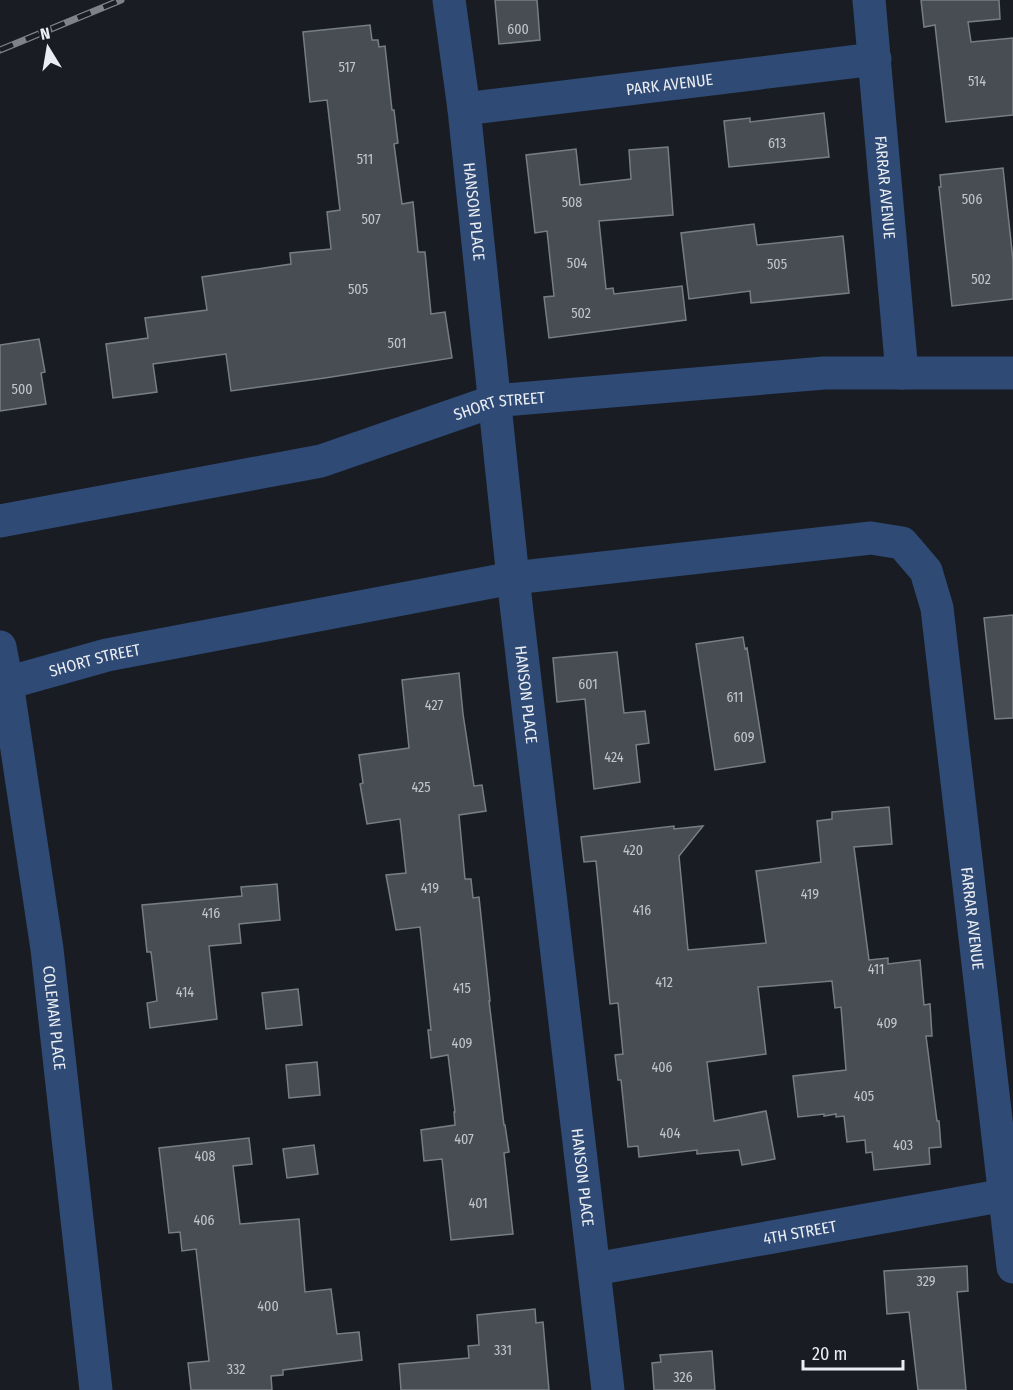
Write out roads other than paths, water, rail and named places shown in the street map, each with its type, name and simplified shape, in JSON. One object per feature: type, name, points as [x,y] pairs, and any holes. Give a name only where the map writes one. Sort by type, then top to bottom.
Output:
[{"type":"street","name":"HANSON PLACE","points":[[449,0],[464,109],[513,578],[608,1390]]},
{"type":"street","name":"FARRAR AVENUE","points":[[869,0],[902,373]]},
{"type":"street","name":"PARK AVENUE","points":[[464,109],[875,59]]},
{"type":"street","name":"SHORT STREET","points":[[0,521],[321,461],[494,401],[824,373],[1013,373]]},
{"type":"street","name":"SHORT STREET","points":[[4,684],[107,655],[513,578],[870,538],[902,543],[926,571]]},
{"type":"street","name":"FARRAR AVENUE","points":[[926,571],[937,608],[1013,1267]]},
{"type":"street","name":"COLEMAN PLACE","points":[[0,647],[47,949],[96,1390]]},
{"type":"street","name":"4TH STREET","points":[[595,1269],[1005,1195]]},
{"type":"railway","points":[[0,50],[121,0]]}]
